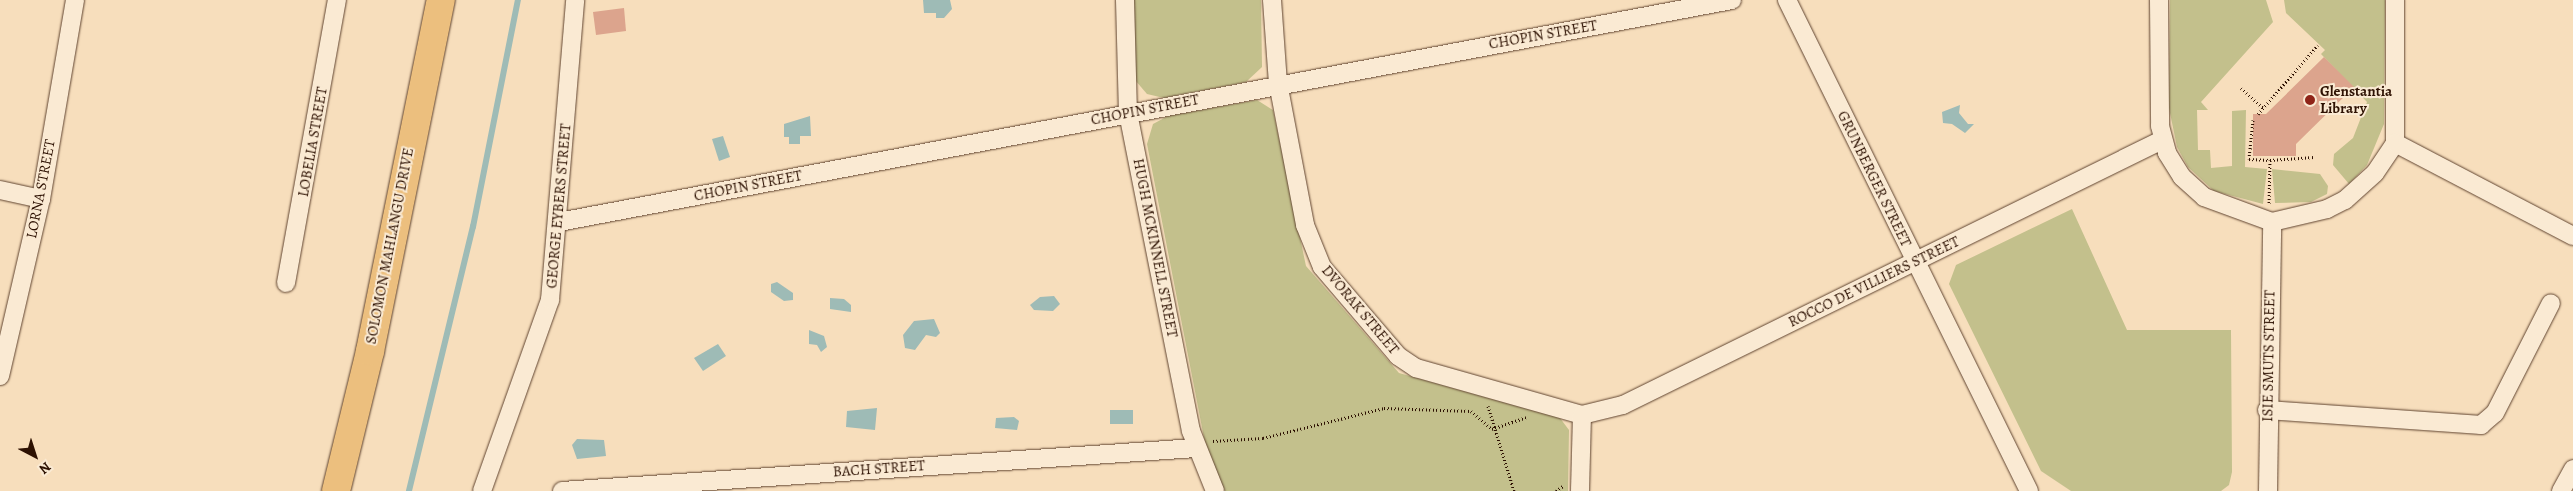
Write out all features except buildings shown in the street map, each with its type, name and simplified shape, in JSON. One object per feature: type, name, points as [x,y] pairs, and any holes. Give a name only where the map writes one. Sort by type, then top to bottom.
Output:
[{"type":"main road","name":"SOLOMON MAHLANGU DRIVE","points":[[336,491],[370,351],[441,0]]},
{"type":"street","name":"LORNA STREET","points":[[0,376],[40,199],[75,0]]},
{"type":"street","name":"LOBELIA STREET","points":[[286,283],[337,0]]},
{"type":"street","name":"GEORGE EYBERS STREET","points":[[482,491],[546,316],[559,222],[575,0]]},
{"type":"street","name":"HUGH MCKINNELL STREET","points":[[1125,0],[1128,114],[1196,448],[1215,491]]},
{"type":"street","name":"DVORAK STREET","points":[[1272,0],[1278,84],[1306,225],[1322,267],[1407,363],[1582,414]]},
{"type":"street","name":"CHOPIN STREET","points":[[559,222],[1278,84],[1732,0]]},
{"type":"street","name":"GRUNBERGER STREET","points":[[1788,0],[1915,263],[2029,491]]},
{"type":"street","points":[[2159,0],[2162,140],[2174,165],[2197,192],[2217,204],[2272,222],[2327,209],[2345,200],[2375,173],[2395,143],[2395,0]]},
{"type":"street","name":"ROCCO DE VILLIERS STREET","points":[[1582,414],[1623,405],[2162,140]]},
{"type":"street","points":[[2395,143],[2573,236]]},
{"type":"street","points":[[0,190],[40,199]]},
{"type":"street","name":"ISIE SMUTS STREET","points":[[2268,491],[2266,410],[2272,222]]},
{"type":"street","points":[[2266,410],[2481,425],[2495,413],[2551,303]]},
{"type":"street","points":[[1580,491],[1582,414]]},
{"type":"street","name":"BACH STREET","points":[[562,491],[1196,448]]},
{"type":"street","points":[[2563,490],[2573,469]]},
{"type":"path","points":[[2258,114],[2318,45]]},
{"type":"path","points":[[2241,88],[2263,108]]},
{"type":"path","points":[[2253,120],[2249,160],[2314,157]]},
{"type":"path","points":[[2269,204],[2270,160]]},
{"type":"path","points":[[1482,386],[1514,491]]},
{"type":"path","points":[[1196,448],[1220,438],[1263,438],[1384,408],[1471,411],[1496,428],[1520,422],[1545,403]]},
{"type":"shaded area","points":[[1132,0],[1261,0],[1262,67],[1246,82],[1164,98],[1147,94],[1135,80]]},
{"type":"shaded area","points":[[2170,0],[2266,0],[2273,22],[2201,102],[2208,110],[2197,110],[2198,150],[2210,150],[2211,168],[2232,166],[2232,111],[2246,110],[2245,167],[2267,169],[2263,204],[2214,191],[2188,167],[2177,147],[2169,108]]},
{"type":"shaded area","points":[[2284,0],[2385,0],[2384,124],[2367,165],[2349,184],[2333,165],[2334,154],[2353,138],[2367,102],[2321,54],[2325,50],[2286,13]]},
{"type":"shaded area","points":[[1257,100],[1273,110],[1306,266],[1399,373],[1560,418],[1569,430],[1568,491],[1224,491],[1211,467],[1205,443],[1147,144],[1153,124],[1168,116]]},
{"type":"shaded area","points":[[2272,169],[2320,174],[2328,186],[2327,194],[2311,202],[2275,203]]},
{"type":"shaded area","points":[[2072,209],[2127,330],[2231,330],[2232,472],[2229,485],[2221,491],[2071,491],[2041,471],[1949,284],[1956,265]]},
{"type":"water","points":[[923,0],[950,0],[952,9],[944,18],[936,18],[936,13],[924,13]]},
{"type":"water","points":[[1960,105],[1959,113],[1968,124],[1974,124],[1965,133],[1952,124],[1943,123],[1942,112]]},
{"type":"water","points":[[810,116],[811,136],[800,136],[800,144],[789,144],[789,137],[784,137],[784,124]]},
{"type":"water","points":[[723,136],[730,157],[719,161],[712,139]]},
{"type":"water","points":[[777,282],[793,293],[793,300],[784,301],[771,292],[771,284]]},
{"type":"water","points":[[1054,296],[1060,304],[1053,311],[1034,310],[1030,305],[1040,297]]},
{"type":"water","points":[[830,298],[844,299],[851,305],[851,312],[830,309]]},
{"type":"water","points":[[934,319],[940,333],[936,337],[926,335],[915,350],[905,348],[903,335],[914,321]]},
{"type":"water","points":[[809,330],[824,336],[827,347],[821,352],[817,345],[809,344]]},
{"type":"water","points":[[718,344],[726,356],[703,371],[694,358]]},
{"type":"water","points":[[877,408],[875,430],[846,427],[847,411]]},
{"type":"water","points":[[1110,410],[1133,410],[1133,424],[1110,424]]},
{"type":"water","points":[[1014,417],[1019,421],[1017,430],[995,428],[996,418]]},
{"type":"water","points":[[577,439],[604,440],[606,456],[577,459],[572,445]]},
{"type":"waterway","points":[[409,491],[473,227],[518,0]]},
{"type":"place","name":"Glenstantia Library","points":[[2310,100]]}]
